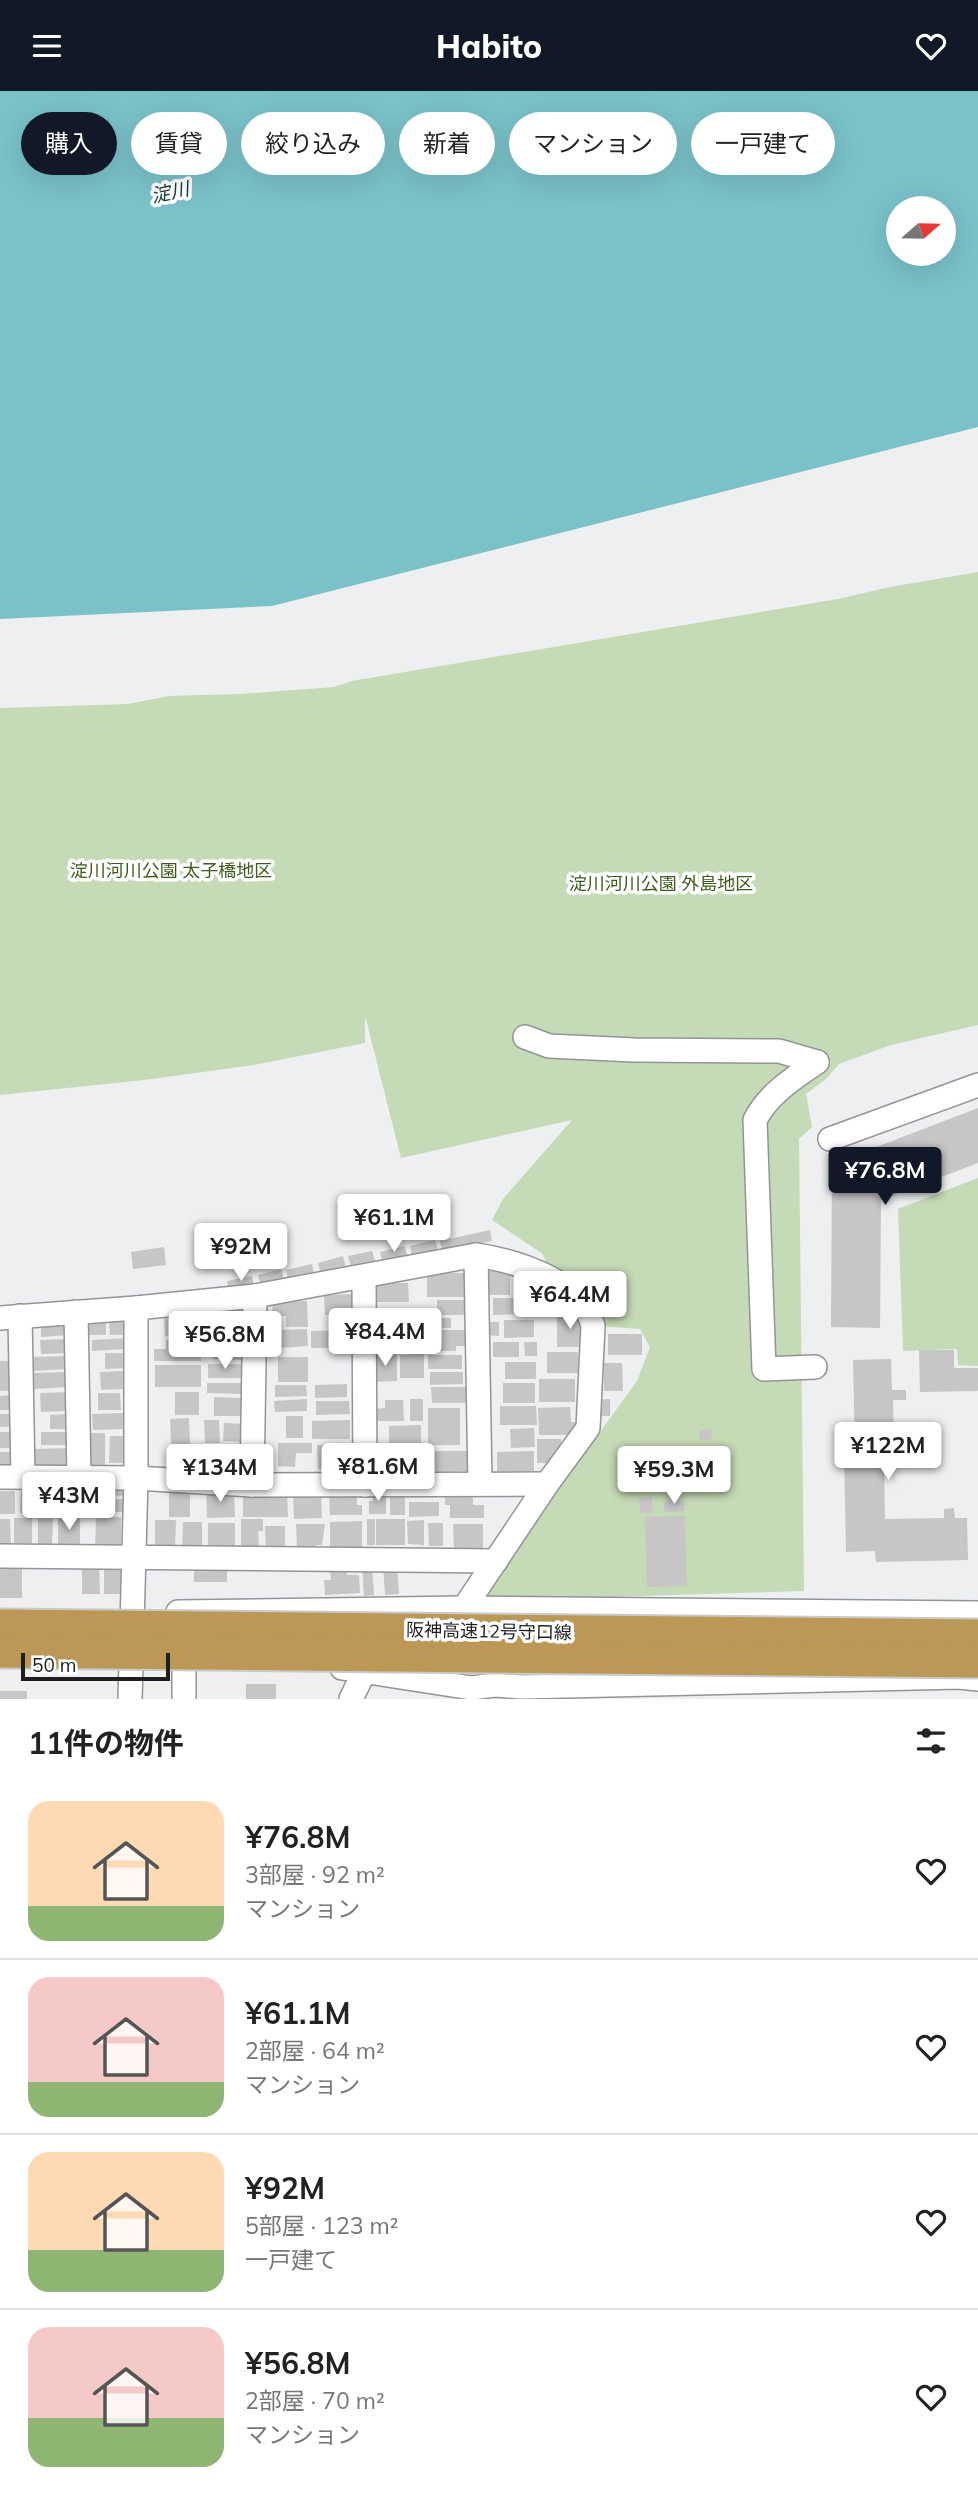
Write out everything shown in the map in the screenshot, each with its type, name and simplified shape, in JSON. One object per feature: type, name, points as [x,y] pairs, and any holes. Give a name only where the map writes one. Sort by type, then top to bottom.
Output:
[{"type":"highway","name":"阪神高速12号守口線","points":[[0,1626],[978,1636]]},
{"type":"highway","name":"阪神高速12号守口線","points":[[0,1651],[978,1661]]},
{"type":"street","points":[[525,1037],[549,1046],[779,1051],[817,1062],[779,1089],[764,1104],[755,1120],[764,1369],[815,1367]]},
{"type":"street","points":[[830,1139],[978,1085]]},
{"type":"street","points":[[476,1255],[480,1484]]},
{"type":"street","points":[[23,1477],[10,1317],[254,1296],[476,1255],[505,1259],[540,1272],[582,1301],[590,1312],[593,1326],[588,1428],[464,1608]]},
{"type":"street","points":[[364,1277],[365,1485]]},
{"type":"street","points":[[252,1485],[254,1296]]},
{"type":"street","points":[[130,1699],[136,1478],[136,1308]]},
{"type":"street","points":[[76,1312],[79,1478]]},
{"type":"street","points":[[0,1477],[136,1478],[252,1485],[547,1484]]},
{"type":"street","points":[[0,1556],[496,1561]]},
{"type":"street","points":[[0,1613],[464,1608],[978,1613]]},
{"type":"street","points":[[491,1692],[539,1610]]},
{"type":"street","points":[[0,1663],[277,1662],[365,1670],[491,1692],[522,1687],[960,1677],[978,1679]]},
{"type":"street","points":[[184,1663],[184,1699]]},
{"type":"street","points":[[351,1699],[365,1670]]},
{"type":"green space","name":"淀川河川公園 外島地区","points":[[978,572],[978,1025],[891,1045],[839,1064],[826,1079],[806,1094],[812,1127],[799,1139],[804,1591],[478,1601],[637,1381],[650,1347],[640,1329],[598,1326],[550,1273],[543,1254],[492,1220],[503,1199],[572,1120],[401,1158],[365,1015],[365,1043],[254,1065],[0,1095],[0,708],[128,704],[169,696],[334,687],[352,681],[838,599]]},
{"type":"green space","points":[[978,1178],[978,1366],[958,1365],[957,1349],[903,1351],[898,1209]]},
{"type":"water","name":"淀川","points":[[0,91],[978,91],[978,427],[272,606],[0,619]]},
{"type":"building","points":[[978,1108],[978,1163],[881,1200],[880,1328],[831,1327],[832,1164]]},
{"type":"building","points":[[490,1230],[492,1241],[442,1251],[440,1241]]},
{"type":"building","points":[[435,1240],[438,1250],[412,1256],[410,1246]]},
{"type":"building","points":[[405,1246],[407,1256],[382,1261],[380,1252]]},
{"type":"building","points":[[164,1247],[166,1265],[133,1269],[131,1252]]},
{"type":"building","points":[[372,1251],[375,1261],[351,1267],[348,1256]]},
{"type":"building","points":[[343,1256],[346,1268],[321,1275],[318,1263]]},
{"type":"building","points":[[487,1263],[510,1263],[510,1295],[487,1295]]},
{"type":"building","points":[[312,1264],[314,1274],[288,1280],[286,1270]]},
{"type":"building","points":[[281,1269],[284,1280],[261,1286],[258,1275]]},
{"type":"building","points":[[427,1273],[473,1273],[473,1297],[427,1297]]},
{"type":"building","points":[[252,1276],[254,1286],[229,1290],[227,1281]]},
{"type":"building","points":[[374,1283],[408,1283],[409,1302],[374,1302]]},
{"type":"building","points":[[354,1294],[355,1313],[325,1315],[324,1295]]},
{"type":"building","points":[[538,1297],[555,1297],[555,1316],[538,1316]]},
{"type":"building","points":[[493,1298],[521,1298],[521,1314],[493,1315]]},
{"type":"building","points":[[437,1300],[471,1300],[471,1315],[437,1315]]},
{"type":"building","points":[[307,1301],[308,1327],[286,1327],[286,1316],[273,1316],[272,1302]]},
{"type":"building","points":[[372,1310],[386,1310],[387,1322],[372,1323]]},
{"type":"building","points":[[392,1312],[410,1312],[410,1323],[392,1323]]},
{"type":"building","points":[[201,1313],[201,1335],[165,1336],[164,1315]]},
{"type":"building","points":[[242,1314],[243,1334],[224,1334],[224,1315]]},
{"type":"building","points":[[206,1315],[219,1315],[221,1335],[207,1336]]},
{"type":"building","points":[[557,1315],[583,1315],[584,1347],[557,1347]]},
{"type":"building","points":[[109,1317],[119,1317],[125,1321],[126,1335],[110,1335]]},
{"type":"building","points":[[428,1318],[451,1318],[451,1328],[428,1328]]},
{"type":"building","points":[[329,1319],[355,1319],[355,1328],[329,1328]]},
{"type":"building","points":[[504,1320],[534,1320],[534,1337],[504,1338]]},
{"type":"building","points":[[106,1322],[106,1335],[87,1335],[86,1323]]},
{"type":"building","points":[[485,1322],[499,1322],[499,1336],[485,1335]]},
{"type":"building","points":[[68,1324],[69,1335],[41,1337],[41,1326]]},
{"type":"building","points":[[307,1329],[308,1346],[278,1348],[278,1330]]},
{"type":"building","points":[[351,1330],[351,1348],[311,1348],[311,1331]]},
{"type":"building","points":[[427,1330],[470,1330],[470,1346],[456,1346],[456,1351],[427,1351]]},
{"type":"building","points":[[390,1333],[416,1333],[416,1349],[390,1349]]},
{"type":"building","points":[[608,1334],[642,1334],[642,1355],[608,1355]]},
{"type":"building","points":[[127,1338],[127,1349],[92,1351],[92,1340]]},
{"type":"building","points":[[69,1339],[70,1353],[41,1354],[40,1340]]},
{"type":"building","points":[[213,1339],[243,1339],[243,1360],[213,1359]]},
{"type":"building","points":[[166,1340],[201,1340],[201,1361],[154,1361],[154,1349],[166,1349]]},
{"type":"building","points":[[493,1342],[519,1342],[519,1357],[493,1357]]},
{"type":"building","points":[[524,1342],[537,1342],[537,1356],[525,1356]]},
{"type":"building","points":[[919,1350],[954,1350],[954,1368],[978,1368],[978,1391],[920,1392]]},
{"type":"building","points":[[547,1352],[578,1352],[578,1373],[547,1373]]},
{"type":"building","points":[[105,1353],[127,1353],[127,1368],[105,1369]]},
{"type":"building","points":[[397,1354],[397,1381],[373,1382],[372,1355]]},
{"type":"building","points":[[424,1354],[424,1378],[400,1378],[400,1355]]},
{"type":"building","points":[[428,1355],[462,1355],[462,1369],[428,1369]]},
{"type":"building","points":[[69,1356],[69,1369],[31,1371],[31,1357]]},
{"type":"building","points":[[278,1357],[308,1357],[308,1382],[278,1382]]},
{"type":"building","points":[[891,1359],[892,1390],[906,1390],[906,1400],[893,1400],[894,1454],[900,1454],[901,1468],[884,1468],[885,1519],[944,1518],[944,1509],[954,1508],[955,1518],[967,1518],[968,1560],[876,1562],[875,1551],[846,1552],[844,1450],[855,1450],[853,1360]]},
{"type":"building","points":[[0,1361],[9,1361],[9,1391],[0,1391]]},
{"type":"building","points":[[505,1362],[536,1362],[536,1379],[505,1379]]},
{"type":"building","points":[[604,1363],[622,1363],[623,1391],[604,1391]]},
{"type":"building","points":[[208,1364],[242,1364],[242,1378],[208,1378]]},
{"type":"building","points":[[155,1365],[201,1365],[201,1387],[155,1387]]},
{"type":"building","points":[[124,1371],[124,1389],[101,1390],[100,1372]]},
{"type":"building","points":[[67,1372],[68,1387],[34,1389],[33,1373]]},
{"type":"building","points":[[430,1372],[463,1372],[463,1384],[430,1385]]},
{"type":"building","points":[[539,1379],[575,1379],[575,1402],[539,1402]]},
{"type":"building","points":[[207,1383],[242,1383],[242,1394],[207,1393]]},
{"type":"building","points":[[503,1383],[535,1383],[535,1403],[503,1403]]},
{"type":"building","points":[[347,1384],[347,1397],[315,1398],[315,1385]]},
{"type":"building","points":[[275,1385],[306,1385],[307,1396],[275,1397]]},
{"type":"building","points":[[431,1387],[467,1387],[468,1403],[432,1403]]},
{"type":"building","points":[[66,1392],[67,1411],[41,1412],[40,1393]]},
{"type":"building","points":[[175,1392],[199,1392],[199,1415],[175,1415]]},
{"type":"building","points":[[98,1393],[120,1393],[121,1410],[98,1410]]},
{"type":"building","points":[[11,1395],[11,1410],[0,1410],[0,1396]]},
{"type":"building","points":[[214,1397],[243,1398],[243,1416],[214,1416]]},
{"type":"building","points":[[307,1399],[307,1411],[275,1412],[274,1401]]},
{"type":"building","points":[[410,1399],[423,1399],[423,1421],[410,1421]]},
{"type":"building","points":[[610,1399],[610,1416],[597,1416],[597,1400]]},
{"type":"building","points":[[385,1400],[403,1400],[404,1421],[374,1421],[374,1409],[385,1408]]},
{"type":"building","points":[[316,1401],[349,1401],[350,1414],[316,1415]]},
{"type":"building","points":[[500,1406],[536,1406],[537,1425],[500,1425]]},
{"type":"building","points":[[570,1407],[571,1422],[576,1422],[576,1435],[539,1435],[538,1408]]},
{"type":"building","points":[[428,1408],[460,1408],[460,1445],[428,1445]]},
{"type":"building","points":[[124,1413],[124,1429],[93,1430],[92,1414]]},
{"type":"building","points":[[0,1414],[14,1414],[15,1427],[0,1427]]},
{"type":"building","points":[[69,1414],[70,1429],[50,1429],[50,1415]]},
{"type":"building","points":[[286,1416],[303,1416],[303,1438],[286,1438]]},
{"type":"building","points":[[189,1418],[190,1444],[171,1444],[170,1419]]},
{"type":"building","points":[[204,1420],[219,1420],[220,1443],[205,1443]]},
{"type":"building","points":[[350,1420],[350,1439],[312,1439],[312,1421]]},
{"type":"building","points":[[224,1423],[244,1424],[243,1442],[223,1441]]},
{"type":"building","points":[[421,1425],[421,1446],[389,1447],[389,1426]]},
{"type":"building","points":[[534,1428],[535,1447],[511,1448],[510,1429]]},
{"type":"building","points":[[711,1429],[712,1439],[700,1440],[699,1430]]},
{"type":"building","points":[[0,1432],[11,1432],[11,1448],[0,1448]]},
{"type":"building","points":[[41,1432],[70,1432],[70,1445],[41,1445]]},
{"type":"building","points":[[90,1433],[105,1433],[105,1465],[90,1465]]},
{"type":"building","points":[[110,1436],[126,1436],[125,1463],[109,1463]]},
{"type":"building","points":[[537,1439],[561,1439],[562,1455],[551,1455],[552,1463],[537,1463]]},
{"type":"building","points":[[278,1443],[312,1443],[312,1453],[296,1453],[295,1467],[278,1466]]},
{"type":"building","points":[[317,1445],[351,1445],[352,1469],[318,1469]]},
{"type":"building","points":[[241,1446],[241,1466],[218,1467],[218,1447]]},
{"type":"building","points":[[70,1448],[70,1467],[35,1467],[35,1449]]},
{"type":"building","points":[[167,1448],[202,1449],[201,1469],[167,1468]]},
{"type":"building","points":[[423,1451],[467,1451],[467,1471],[423,1472]]},
{"type":"building","points":[[534,1451],[534,1471],[497,1471],[497,1452]]},
{"type":"building","points":[[0,1452],[10,1452],[11,1465],[0,1466]]},
{"type":"building","points":[[376,1453],[415,1453],[415,1463],[404,1463],[404,1471],[376,1472]]},
{"type":"building","points":[[104,1483],[125,1484],[124,1496],[104,1495]]},
{"type":"building","points":[[99,1485],[100,1513],[87,1513],[86,1486]]},
{"type":"building","points":[[42,1486],[57,1486],[57,1513],[42,1513]]},
{"type":"building","points":[[63,1486],[83,1486],[82,1514],[62,1513]]},
{"type":"building","points":[[234,1489],[235,1517],[207,1518],[206,1490]]},
{"type":"building","points":[[287,1489],[288,1517],[243,1517],[243,1490]]},
{"type":"building","points":[[373,1489],[386,1490],[386,1514],[369,1514]]},
{"type":"building","points":[[390,1490],[405,1490],[405,1515],[390,1515]]},
{"type":"building","points":[[0,1491],[15,1491],[15,1514],[0,1514]]},
{"type":"building","points":[[21,1492],[37,1493],[38,1513],[20,1513]]},
{"type":"building","points":[[293,1492],[321,1492],[322,1518],[294,1519]]},
{"type":"building","points":[[169,1493],[190,1493],[190,1517],[169,1517]]},
{"type":"building","points":[[329,1494],[357,1494],[357,1505],[362,1505],[362,1515],[330,1515]]},
{"type":"building","points":[[445,1496],[473,1496],[473,1505],[484,1505],[484,1518],[450,1518],[450,1505],[445,1505]]},
{"type":"building","points":[[652,1497],[653,1513],[640,1513],[639,1498]]},
{"type":"building","points":[[123,1499],[123,1512],[105,1512],[105,1500]]},
{"type":"building","points":[[664,1501],[684,1501],[684,1511],[664,1512]]},
{"type":"building","points":[[409,1502],[439,1502],[439,1516],[409,1517]]},
{"type":"building","points":[[685,1516],[687,1586],[647,1587],[645,1517]]},
{"type":"building","points":[[38,1517],[53,1517],[52,1546],[38,1546]]},
{"type":"building","points":[[96,1517],[121,1517],[121,1550],[95,1550]]},
{"type":"building","points":[[14,1518],[32,1518],[32,1543],[14,1543]]},
{"type":"building","points":[[58,1518],[80,1518],[80,1546],[58,1546]]},
{"type":"building","points":[[0,1519],[10,1519],[11,1547],[0,1547]]},
{"type":"building","points":[[241,1519],[263,1519],[263,1531],[258,1531],[259,1546],[241,1546]]},
{"type":"building","points":[[367,1519],[375,1519],[375,1545],[367,1545]]},
{"type":"building","points":[[376,1519],[405,1519],[405,1545],[376,1545]]},
{"type":"building","points":[[155,1520],[176,1520],[175,1546],[155,1546]]},
{"type":"building","points":[[424,1520],[424,1545],[408,1544],[407,1521]]},
{"type":"building","points":[[362,1521],[362,1548],[330,1548],[330,1522]]},
{"type":"building","points":[[183,1522],[202,1522],[202,1549],[182,1549]]},
{"type":"building","points":[[208,1523],[235,1523],[235,1548],[208,1548]]},
{"type":"building","points":[[428,1523],[443,1523],[443,1546],[429,1546]]},
{"type":"building","points":[[296,1524],[325,1524],[322,1545],[297,1549]]},
{"type":"building","points":[[453,1524],[483,1524],[483,1551],[454,1551]]},
{"type":"building","points":[[265,1526],[285,1526],[285,1546],[266,1546]]},
{"type":"building","points":[[0,1561],[22,1561],[22,1598],[0,1598]]},
{"type":"building","points":[[99,1561],[100,1594],[82,1594],[82,1562]]},
{"type":"building","points":[[104,1563],[123,1563],[123,1594],[104,1594]]},
{"type":"building","points":[[227,1564],[227,1582],[194,1582],[194,1565]]},
{"type":"building","points":[[397,1564],[399,1594],[385,1595],[383,1565]]},
{"type":"building","points":[[362,1566],[372,1566],[374,1595],[364,1596]]},
{"type":"building","points":[[330,1567],[346,1567],[347,1575],[359,1575],[360,1593],[325,1595],[324,1580],[331,1580]]},
{"type":"building","points":[[246,1684],[276,1684],[276,1699],[246,1699]]},
{"type":"building","points":[[0,1691],[27,1691],[27,1699],[0,1699]]},
{"type":"park label","name":"淀川河川公園 太子橋地区","points":[[171,870]]}]
